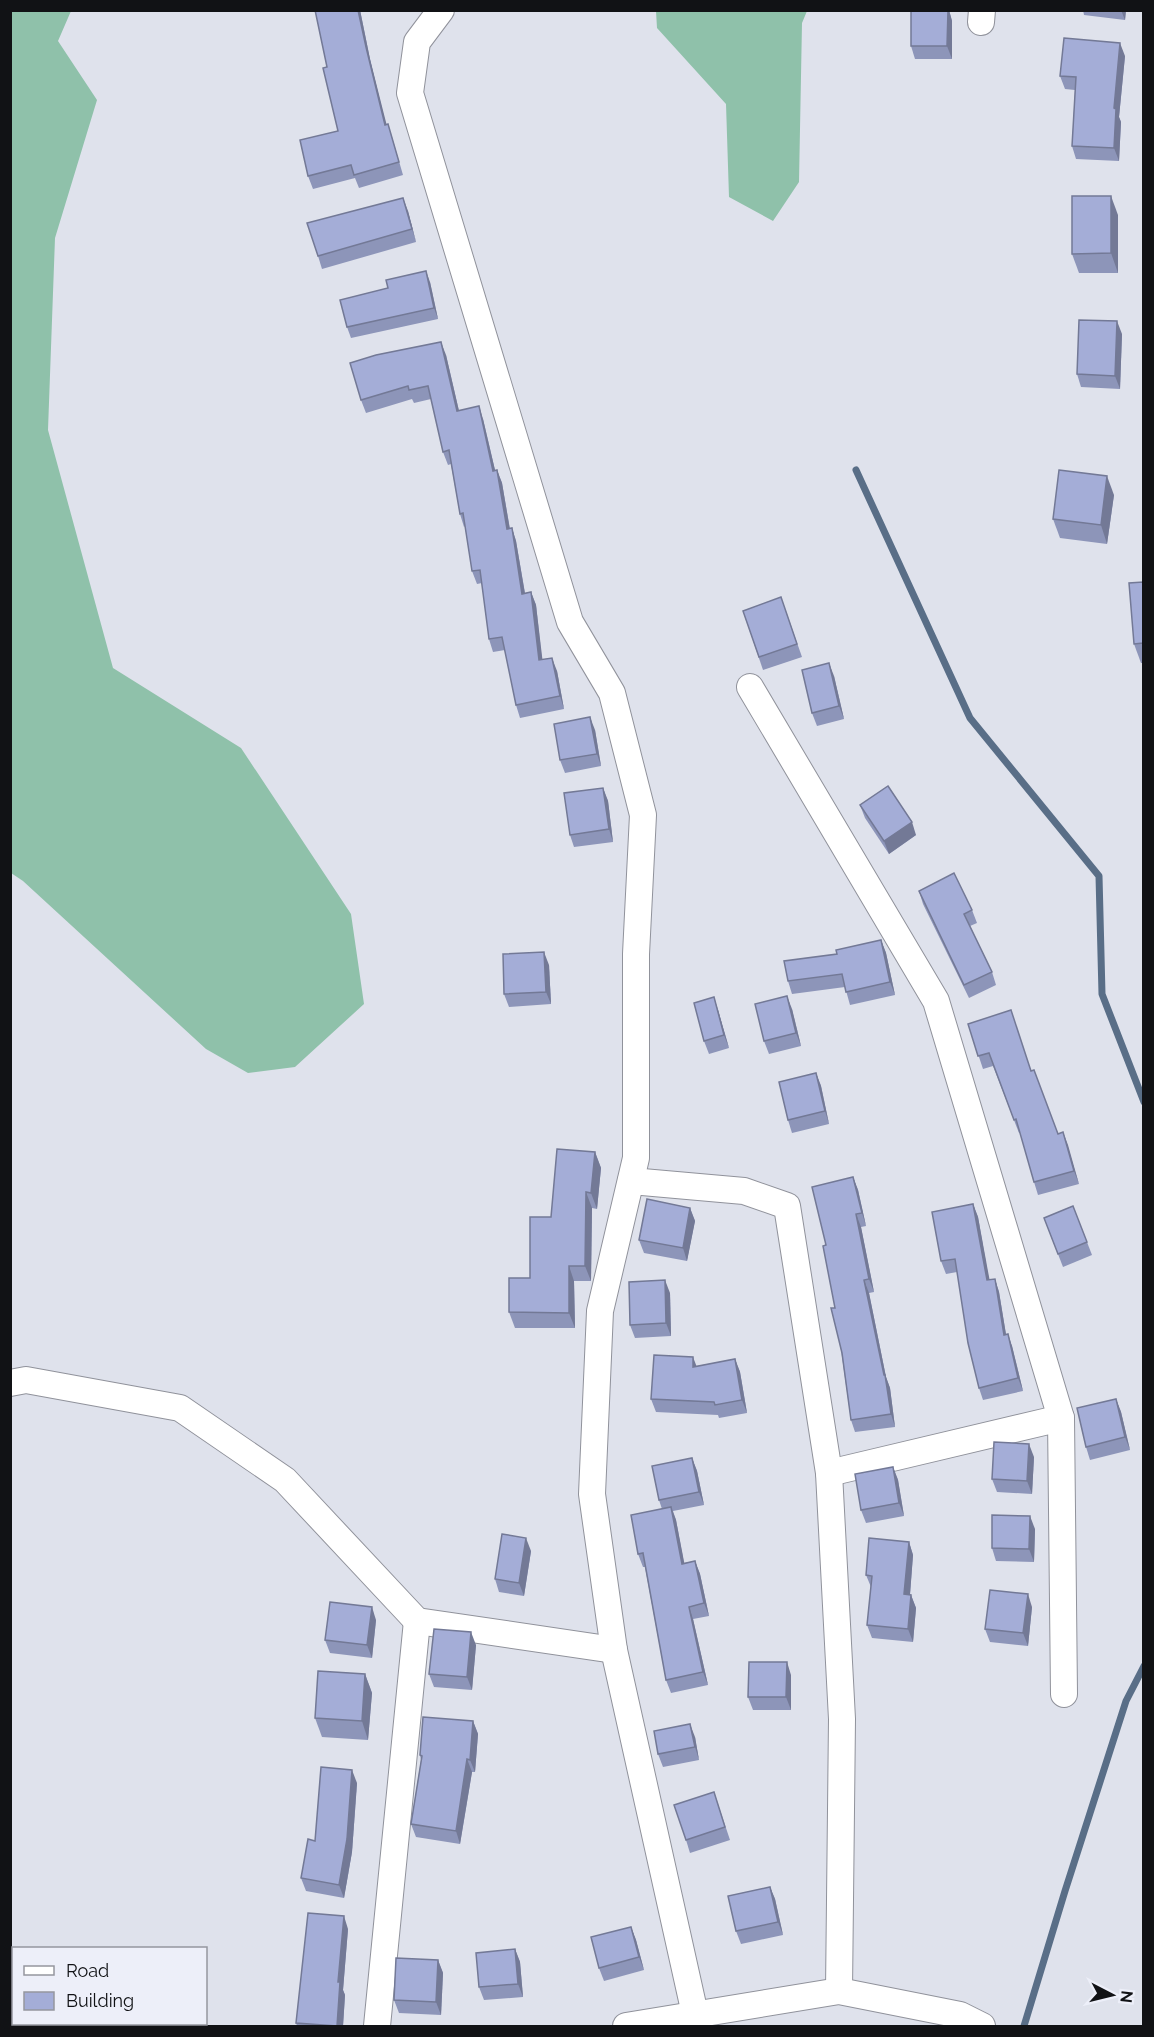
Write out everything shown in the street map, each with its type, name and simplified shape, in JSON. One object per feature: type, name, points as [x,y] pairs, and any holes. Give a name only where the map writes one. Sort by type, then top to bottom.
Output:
[{"type":"street","points":[[441,10],[417,42],[410,93],[570,622],[612,693],[643,815],[636,954],[636,1158],[600,1311],[592,1494],[614,1650],[695,2014]]},
{"type":"street","points":[[750,687],[936,1001],[1061,1418],[1064,1694]]},
{"type":"street","points":[[631,1180],[744,1191],[787,1206],[829,1473],[842,1719],[839,1991]]},
{"type":"street","points":[[10,1383],[26,1380],[180,1408],[285,1480],[417,1621],[614,1650]]},
{"type":"street","points":[[829,1473],[1061,1418]]},
{"type":"street","points":[[377,2026],[417,1621]]},
{"type":"street","points":[[626,2026],[839,1991],[960,2015],[982,2026]]},
{"type":"green space","points":[[10,11],[71,11],[58,41],[97,100],[55,238],[48,430],[113,668],[241,748],[351,914],[364,1004],[295,1067],[248,1073],[206,1049],[23,881],[11,873]]},
{"type":"green space","points":[[656,11],[807,11],[802,23],[799,182],[773,221],[729,197],[726,104],[657,28]]},
{"type":"building","points":[[315,10],[358,10],[385,125],[388,124],[399,162],[354,175],[351,165],[308,176],[300,140],[338,131],[323,68],[327,67]]},
{"type":"building","points":[[911,10],[948,10],[947,46],[911,46]]},
{"type":"building","points":[[1064,38],[1120,43],[1114,108],[1116,109],[1114,148],[1072,146],[1076,77],[1060,76]]},
{"type":"building","points":[[1072,196],[1111,196],[1111,253],[1072,254]]},
{"type":"building","points":[[403,198],[412,229],[318,256],[307,223]]},
{"type":"building","points":[[426,271],[434,308],[347,327],[340,300],[388,288],[386,280]]},
{"type":"building","points":[[1079,320],[1117,321],[1115,376],[1077,374]]},
{"type":"building","points":[[441,342],[457,411],[479,406],[493,471],[497,470],[507,529],[512,528],[522,594],[531,592],[539,660],[552,658],[560,696],[516,705],[502,637],[489,639],[480,570],[472,571],[463,513],[460,514],[449,450],[443,452],[428,386],[409,390],[408,386],[361,400],[350,363],[376,355]]},
{"type":"building","points":[[1059,470],[1107,476],[1101,525],[1053,519]]},
{"type":"building","points":[[1143,582],[1143,643],[1134,644],[1129,583]]},
{"type":"building","points":[[781,597],[797,644],[759,657],[743,611]]},
{"type":"building","points":[[829,663],[839,706],[812,713],[802,670]]},
{"type":"building","points":[[590,717],[597,754],[560,760],[554,724]]},
{"type":"building","points":[[888,786],[912,822],[884,841],[860,805]]},
{"type":"building","points":[[603,788],[609,829],[570,835],[564,793]]},
{"type":"building","points":[[954,873],[972,910],[964,914],[992,972],[964,985],[919,891]]},
{"type":"building","points":[[881,940],[890,982],[846,992],[842,974],[788,981],[784,961],[837,954],[836,950]]},
{"type":"building","points":[[544,952],[546,992],[504,994],[503,954]]},
{"type":"building","points":[[787,996],[796,1033],[764,1041],[755,1004]]},
{"type":"building","points":[[714,997],[724,1035],[704,1041],[694,1003]]},
{"type":"building","points":[[1011,1010],[1031,1071],[1034,1070],[1058,1134],[1063,1132],[1074,1171],[1034,1182],[1016,1119],[1014,1120],[989,1053],[978,1056],[968,1024]]},
{"type":"building","points":[[816,1073],[825,1111],[788,1120],[779,1082]]},
{"type":"building","points":[[557,1149],[595,1152],[591,1193],[586,1192],[585,1266],[569,1266],[569,1313],[509,1312],[509,1278],[530,1278],[530,1217],[551,1217]]},
{"type":"building","points":[[853,1177],[862,1213],[856,1214],[869,1279],[864,1280],[885,1375],[891,1414],[851,1420],[842,1353],[831,1308],[835,1308],[823,1246],[826,1245],[812,1187]]},
{"type":"building","points":[[647,1199],[690,1208],[683,1248],[639,1240]]},
{"type":"building","points":[[973,1204],[987,1280],[995,1279],[1004,1335],[1008,1334],[1018,1378],[979,1388],[968,1343],[955,1259],[941,1261],[932,1212]]},
{"type":"building","points":[[1073,1206],[1087,1242],[1058,1254],[1044,1218]]},
{"type":"building","points":[[665,1280],[666,1323],[630,1325],[629,1282]]},
{"type":"building","points":[[654,1355],[693,1357],[693,1367],[735,1359],[742,1400],[715,1405],[714,1402],[651,1399]]},
{"type":"building","points":[[1116,1399],[1125,1437],[1086,1447],[1077,1408]]},
{"type":"building","points":[[994,1442],[1029,1444],[1027,1481],[992,1479]]},
{"type":"building","points":[[692,1458],[699,1492],[659,1500],[652,1466]]},
{"type":"building","points":[[893,1467],[899,1503],[861,1510],[855,1474]]},
{"type":"building","points":[[671,1507],[682,1564],[695,1561],[704,1603],[689,1607],[703,1672],[666,1680],[643,1553],[638,1554],[631,1515]]},
{"type":"building","points":[[992,1515],[1030,1516],[1029,1549],[992,1548]]},
{"type":"building","points":[[502,1534],[526,1538],[519,1583],[495,1579]]},
{"type":"building","points":[[869,1538],[909,1542],[904,1594],[911,1595],[908,1629],[867,1625],[872,1576],[866,1575]]},
{"type":"building","points":[[990,1590],[1028,1594],[1023,1633],[985,1629]]},
{"type":"building","points":[[330,1602],[372,1607],[367,1645],[325,1640]]},
{"type":"building","points":[[434,1629],[471,1632],[467,1677],[429,1674]]},
{"type":"building","points":[[749,1662],[787,1662],[786,1697],[748,1697]]},
{"type":"building","points":[[318,1671],[365,1674],[362,1721],[315,1718]]},
{"type":"building","points":[[423,1717],[473,1721],[470,1760],[467,1759],[456,1831],[411,1824],[422,1756],[420,1755]]},
{"type":"building","points":[[690,1724],[695,1747],[658,1754],[654,1731]]},
{"type":"building","points":[[321,1767],[352,1770],[347,1839],[339,1885],[301,1878],[308,1839],[315,1841]]},
{"type":"building","points":[[714,1792],[725,1827],[686,1840],[674,1805]]},
{"type":"building","points":[[770,1887],[778,1922],[736,1931],[728,1896]]},
{"type":"building","points":[[308,1913],[344,1916],[337,2026],[296,2023]]},
{"type":"building","points":[[631,1927],[639,1957],[599,1968],[591,1937]]},
{"type":"building","points":[[515,1949],[518,1984],[479,1987],[476,1953]]},
{"type":"building","points":[[396,1958],[438,1960],[436,2002],[394,2000]]},
{"type":"waterway","points":[[856,470],[970,718],[1099,876],[1102,994],[1144,1102]]},
{"type":"waterway","points":[[1024,2026],[1126,1701],[1144,1666]]}]
